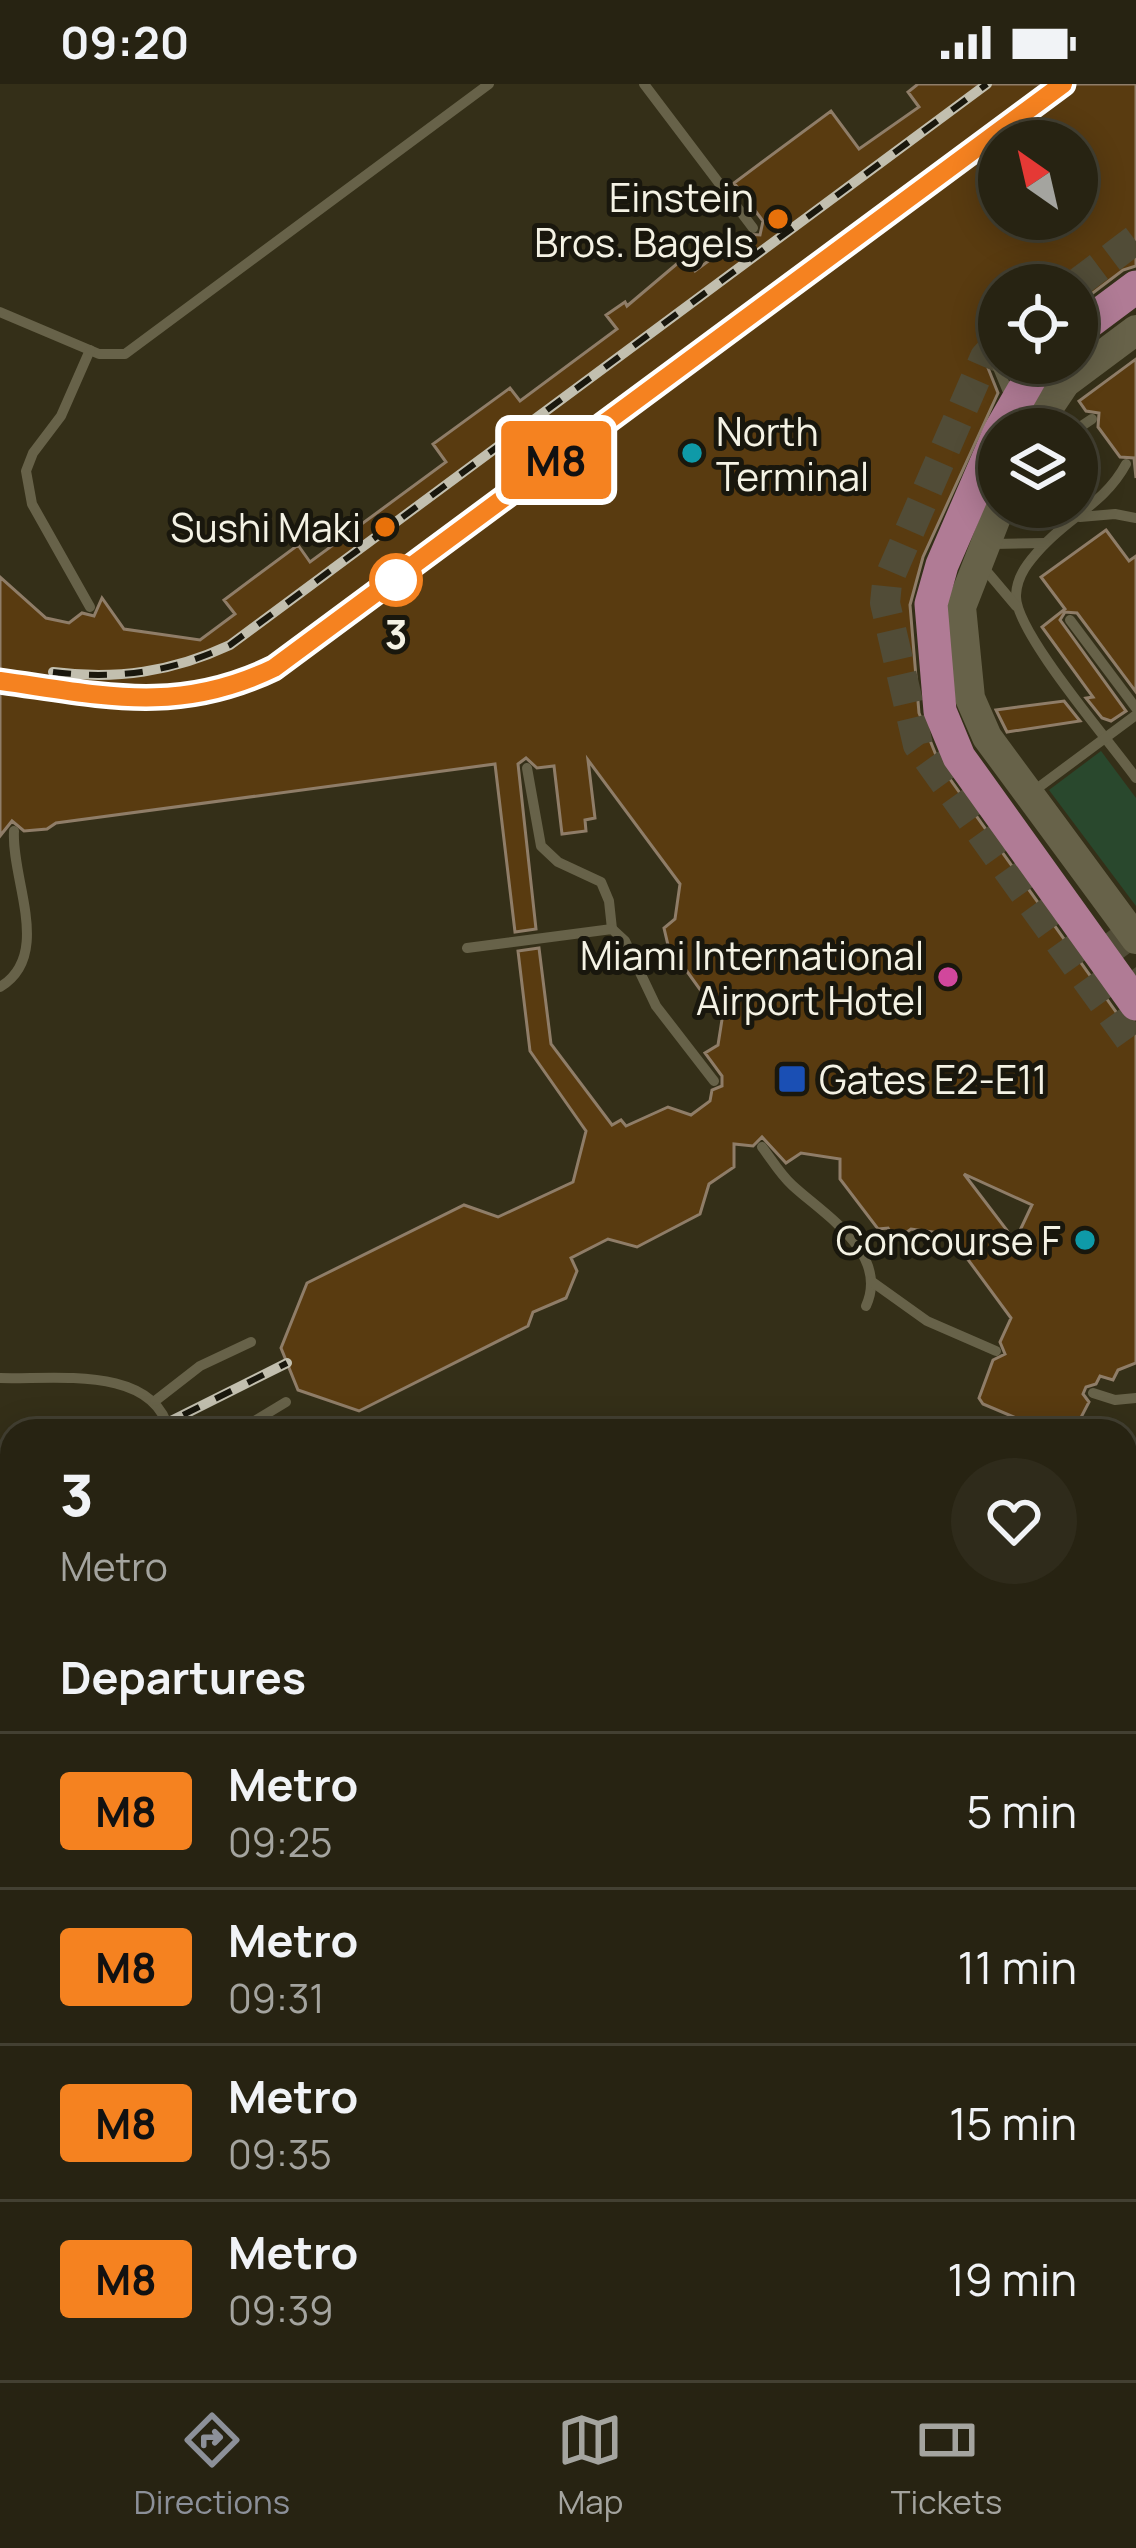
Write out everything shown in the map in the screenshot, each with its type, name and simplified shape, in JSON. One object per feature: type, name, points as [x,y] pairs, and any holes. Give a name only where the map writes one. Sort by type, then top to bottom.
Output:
[{"type":"main road","points":[[1098,315],[1136,287]]},
{"type":"main road","points":[[1136,330],[1092,377],[1024,407],[976,470],[942,565],[968,772],[1136,1004]]},
{"type":"main road","points":[[946,606],[989,528]]},
{"type":"main road","points":[[959,719],[1029,795],[1134,932]]},
{"type":"lane","points":[[0,312],[112,357],[131,350],[489,84]]},
{"type":"lane","points":[[644,84],[753,229]]},
{"type":"lane","points":[[90,350],[61,416],[33,452],[26,471],[32,504],[90,607]]},
{"type":"lane","points":[[1098,502],[1111,491],[1126,464]]},
{"type":"lane","points":[[1098,516],[1136,518]]},
{"type":"lane","points":[[1017,608],[1019,578],[1045,543],[1066,528]]},
{"type":"lane","points":[[993,544],[1045,543]]},
{"type":"lane","points":[[983,567],[1136,778]]},
{"type":"lane","points":[[1029,795],[1136,711],[1070,620]]},
{"type":"lane","points":[[1037,644],[1049,636]]},
{"type":"lane","points":[[1072,692],[1084,684]]},
{"type":"lane","points":[[527,768],[539,842],[555,860],[601,882],[612,929],[626,941],[656,1006],[714,1081]]},
{"type":"lane","points":[[0,987],[20,968],[26,944],[14,831]]},
{"type":"lane","points":[[467,948],[612,929]]},
{"type":"lane","points":[[762,1147],[792,1185],[848,1232],[871,1281],[927,1322],[996,1351]]},
{"type":"lane","points":[[866,1306],[871,1281]]},
{"type":"lane","points":[[155,1401],[200,1366],[251,1342]]},
{"type":"lane","points":[[0,1378],[129,1387],[155,1401],[163,1419]]},
{"type":"lane","points":[[1093,1393],[1115,1400],[1136,1398]]},
{"type":"lane","points":[[258,1419],[286,1402]]},
{"type":"green space","points":[[1101,751],[1136,798],[1136,906],[1049,790]]},
{"type":"building","points":[[918,84],[1136,84],[1136,266],[1098,289],[1098,264],[978,264],[978,384],[994,384],[998,393],[991,408],[978,408],[978,437],[923,557],[910,605],[919,713],[940,765],[1119,1016],[1136,1025],[1136,1363],[1118,1370],[1113,1380],[1100,1376],[1096,1384],[1086,1387],[1083,1394],[1089,1402],[1080,1419],[1013,1419],[983,1404],[979,1398],[993,1360],[1005,1354],[1000,1342],[1011,1318],[958,1246],[947,1234],[911,1229],[896,1240],[888,1228],[878,1229],[840,1179],[840,1159],[801,1153],[786,1163],[762,1137],[753,1146],[734,1144],[734,1167],[709,1184],[700,1214],[637,1247],[608,1239],[571,1258],[577,1271],[566,1298],[533,1312],[528,1326],[359,1411],[298,1390],[281,1348],[307,1283],[464,1205],[498,1217],[573,1182],[586,1131],[530,1051],[518,951],[539,948],[551,1044],[612,1125],[621,1120],[626,1126],[668,1107],[691,1115],[710,1101],[712,1090],[722,1086],[722,1076],[705,1053],[718,1045],[724,1007],[709,1002],[668,945],[664,928],[675,919],[680,884],[588,760],[595,818],[585,820],[586,831],[562,834],[554,766],[537,768],[526,758],[518,764],[536,929],[515,932],[495,764],[56,823],[47,829],[24,831],[12,821],[0,836],[0,577],[46,618],[69,623],[82,613],[94,616],[102,598],[124,629],[200,640],[235,614],[224,600],[298,545],[310,562],[446,462],[433,444],[510,388],[520,401],[617,329],[606,315],[625,302],[627,306],[685,257],[695,271],[745,234],[760,235],[763,221],[734,183],[831,111],[859,149],[919,107],[908,92]],"holes":[[[964,1174],[1032,1205],[1015,1241]]]},
{"type":"building","points":[[1136,359],[1136,478],[1134,458],[1120,457],[1098,427],[1098,408],[1084,408],[1079,401]]},
{"type":"building","points":[[1106,530],[1129,561],[1136,556],[1136,692],[1077,613],[1065,612],[1060,620],[1126,711],[1111,721],[1102,718],[1086,698],[1093,697],[1042,627],[1065,609],[1041,577]]},
{"type":"building","points":[[1064,701],[1080,721],[1007,732],[996,710]]},
{"type":"tunnel","points":[[1098,268],[1136,239]]},
{"type":"tunnel","points":[[978,373],[887,583],[885,603],[918,745],[1136,1048]]},
{"type":"tunnel","points":[[1105,934],[1136,975]]},
{"type":"railway","points":[[53,672],[144,672],[230,645],[987,84]]},
{"type":"railway","points":[[0,681],[106,695],[171,696],[239,683],[274,668],[1063,84]]},
{"type":"railway","points":[[175,1419],[287,1363]]},
{"type":"metro line","name":"M8","points":[[0,681],[141,700],[182,699],[225,689],[274,668],[1063,84]]},
{"type":"place","name":"Einstein Bros. Bagels","points":[[778,219]]},
{"type":"place","name":"North Terminal","points":[[692,453]]},
{"type":"place","name":"Sushi Maki","points":[[385,527]]},
{"type":"place","name":"3","points":[[396,580]]},
{"type":"place","name":"Miami International Airport Hotel","points":[[948,977]]},
{"type":"place","name":"Gates E2-E11","points":[[792,1079]]},
{"type":"place","name":"Concourse F","points":[[1085,1240]]}]
